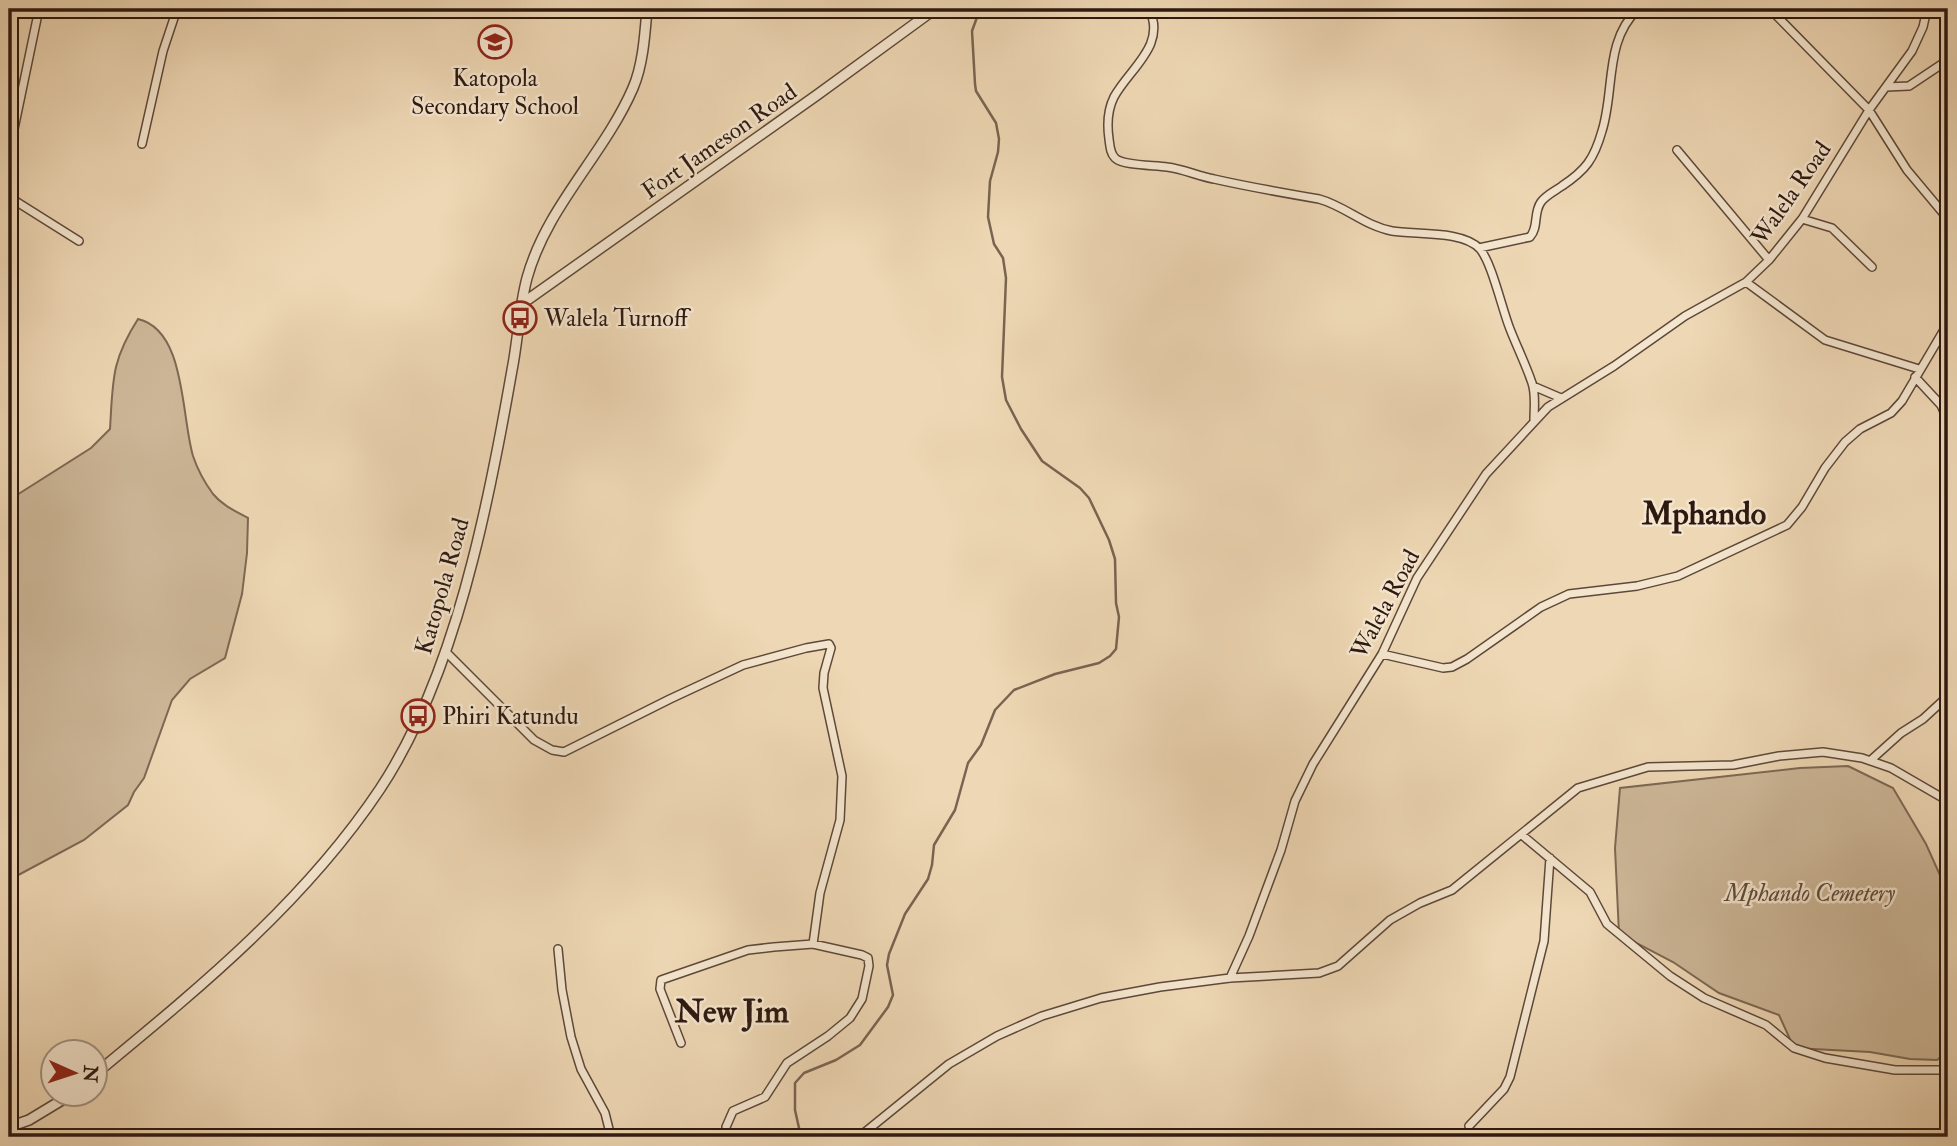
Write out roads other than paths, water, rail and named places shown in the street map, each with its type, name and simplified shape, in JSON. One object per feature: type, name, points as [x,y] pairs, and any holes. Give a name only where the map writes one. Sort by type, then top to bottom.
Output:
[{"type":"street","points":[[9,153],[39,9]]},
{"type":"street","points":[[142,144],[163,51],[177,9]]},
{"type":"street","name":"Katopola Road","points":[[108,1063],[240,952],[304,885],[379,790],[406,744],[445,651],[474,558],[505,411],[527,278],[540,243],[567,193],[606,139],[634,86],[647,9]]},
{"type":"street","name":"Fort Jameson Road","points":[[523,303],[817,96],[935,9]]},
{"type":"street","points":[[1149,9],[1155,28],[1153,40],[1140,64],[1113,99],[1109,112],[1110,151],[1116,160],[1125,164],[1174,168],[1245,186],[1319,198],[1374,226],[1392,231],[1451,236],[1469,241],[1479,248],[1533,386],[1534,421]]},
{"type":"street","points":[[1479,248],[1530,237],[1535,231],[1538,207],[1542,200],[1586,169],[1603,129],[1612,60],[1623,28],[1638,9]]},
{"type":"street","points":[[1770,9],[1869,110],[1907,170],[1948,219]]},
{"type":"street","name":"Walela Road","points":[[1230,978],[1281,850],[1295,801],[1313,764],[1382,654],[1417,578],[1486,474],[1534,421],[1561,398],[1614,366],[1685,316],[1746,282],[1769,260],[1802,219],[1869,110],[1912,51],[1923,27],[1927,9]]},
{"type":"street","points":[[1886,87],[1909,86],[1948,60]]},
{"type":"street","points":[[1677,150],[1769,260]]},
{"type":"street","points":[[9,197],[79,241]]},
{"type":"street","points":[[1802,219],[1832,228],[1872,267]]},
{"type":"street","points":[[1746,282],[1825,340],[1917,373],[1941,405],[1948,421]]},
{"type":"street","points":[[1382,654],[1443,668],[1452,667],[1541,607],[1569,594],[1637,586],[1678,576],[1772,534],[1787,525],[1802,507],[1825,468],[1845,442],[1860,429],[1891,413],[1902,401],[1947,328]]},
{"type":"street","points":[[1533,386],[1561,398]]},
{"type":"street","points":[[445,651],[534,740],[552,750],[564,752],[743,665],[829,644],[831,648],[822,688],[842,776],[840,820],[820,892],[813,944]]},
{"type":"street","points":[[1871,761],[1948,696]]},
{"type":"street","points":[[859,1137],[949,1064],[996,1036],[1042,1016],[1101,998],[1230,978],[1319,973],[1338,967],[1390,920],[1420,903],[1452,890],[1578,788],[1648,767],[1733,765],[1823,752],[1871,761],[1891,768],[1941,797],[1948,798]]},
{"type":"street","points":[[1522,835],[1590,892],[1608,925],[1670,976],[1704,998],[1766,1025],[1794,1048],[1825,1059],[1895,1070],[1948,1070]]},
{"type":"street","points":[[1469,1126],[1504,1089],[1510,1077],[1545,942],[1550,858]]},
{"type":"street","points":[[681,1043],[660,989],[662,980],[748,950],[813,944],[867,958],[869,966],[862,999],[849,1018],[828,1036],[787,1063],[765,1097],[733,1111],[726,1127],[727,1137]]},
{"type":"street","points":[[558,949],[571,1037],[581,1069],[604,1113],[611,1137]]},
{"type":"street","points":[[9,1127],[29,1120],[49,1108]]},
{"type":"waterway","points":[[801,1137],[795,1110],[795,1083],[804,1073],[836,1060],[860,1045],[888,1007],[893,995],[887,965],[889,954],[905,914],[928,879],[934,845],[955,810],[968,763],[981,745],[995,710],[1014,690],[1055,674],[1099,663],[1116,649],[1119,617],[1115,559],[1109,540],[1089,498],[1080,488],[1042,461],[1006,400],[1002,377],[1006,278],[1003,258],[994,244],[988,217],[990,181],[999,139],[996,123],[976,91],[972,31],[980,9]]},
{"type":"place","name":"Katopola Secondary School","points":[[495,42]]},
{"type":"place","name":"Walela Turnoff","points":[[520,318]]},
{"type":"place","name":"Phiri Katundu","points":[[418,716]]},
{"type":"district","name":"Mphando","points":[[1704,513]]},
{"type":"district","name":"New Jim","points":[[732,1011]]},
{"type":"park label","name":"Mphando Cemetery","points":[[1810,893]]}]
